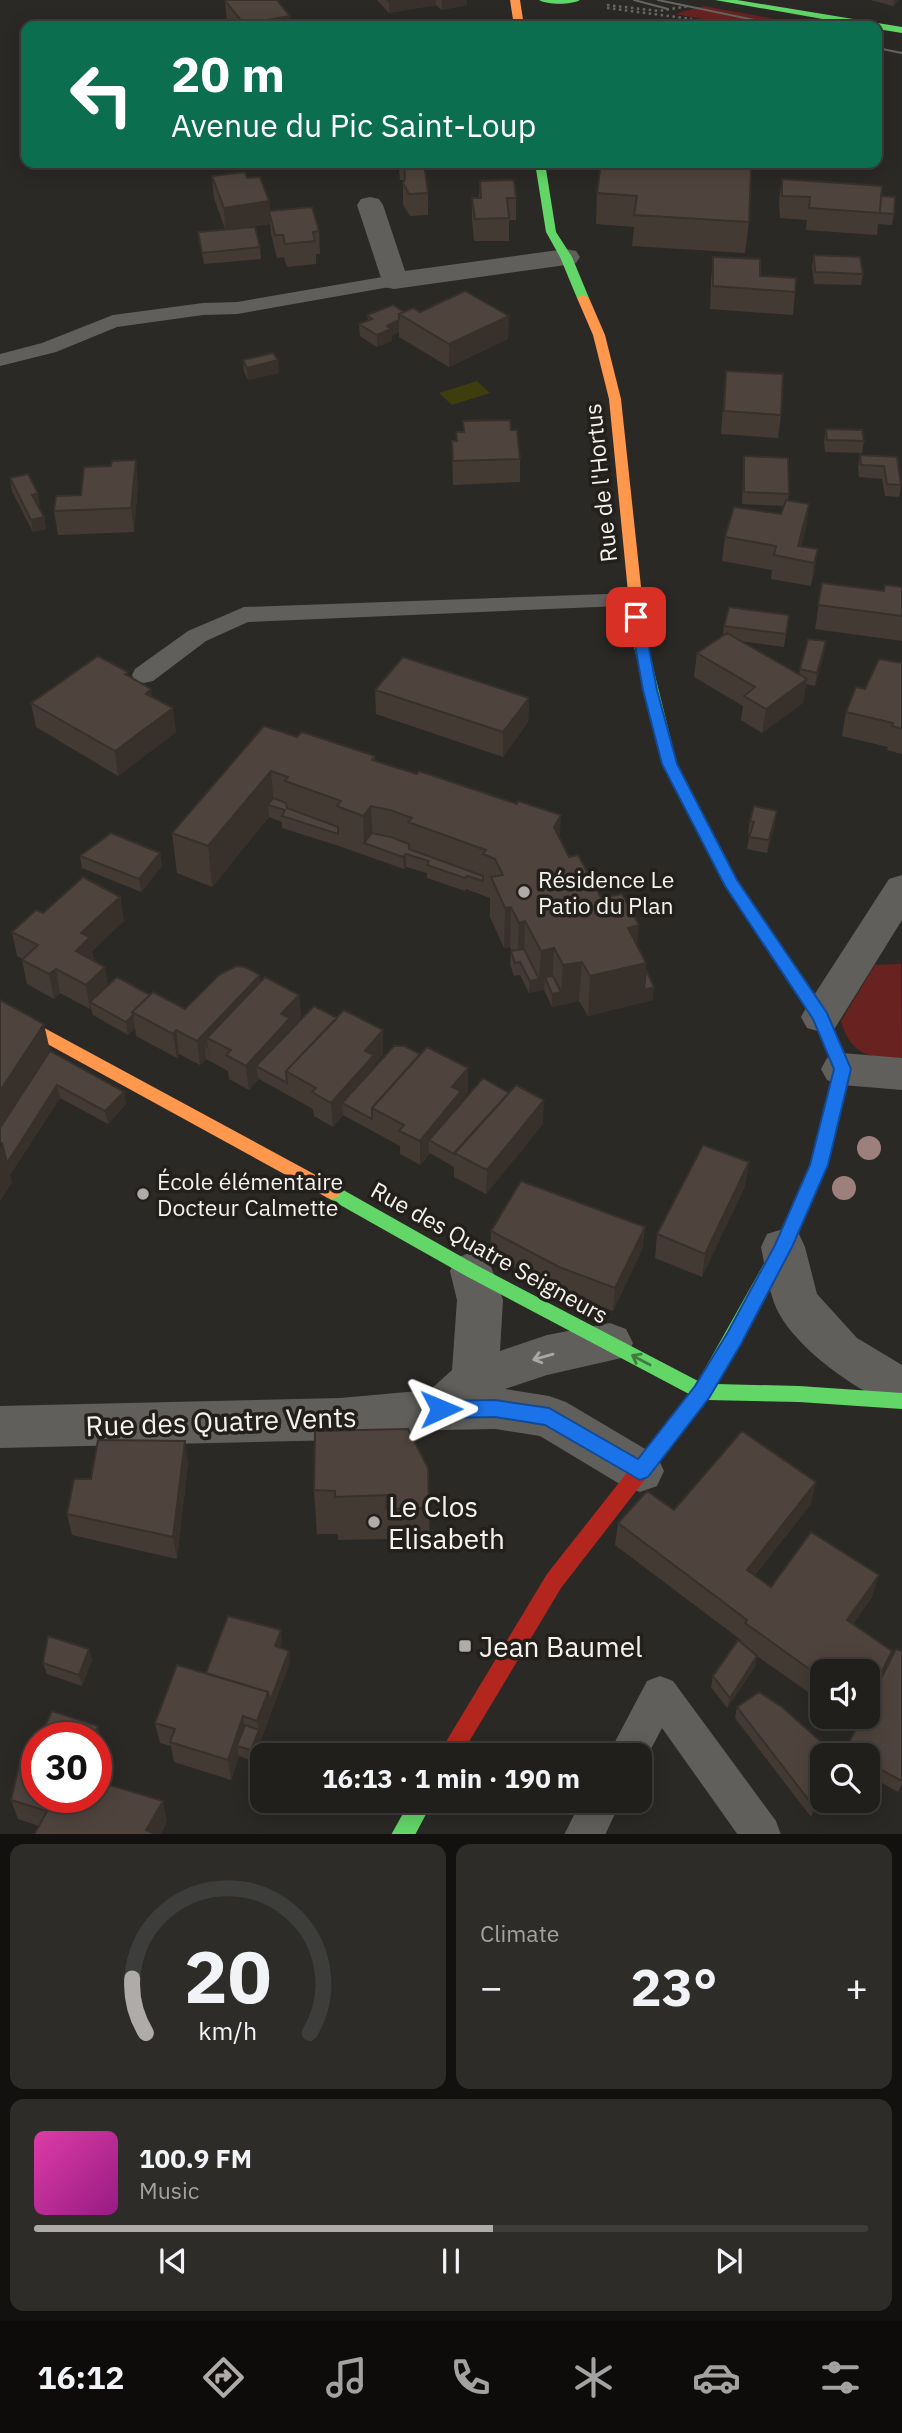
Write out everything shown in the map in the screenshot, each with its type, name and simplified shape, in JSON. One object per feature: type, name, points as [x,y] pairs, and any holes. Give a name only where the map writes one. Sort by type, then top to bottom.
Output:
[{"type":"main road","points":[[515,0],[518,21]]},
{"type":"main road","points":[[544,0],[575,0]]},
{"type":"main road","points":[[720,0],[847,21]]},
{"type":"main road","points":[[882,27],[902,30]]},
{"type":"main road","name":"Rue de l'Hortus","points":[[541,168],[550,229],[566,257],[599,335],[615,399],[639,639],[670,764],[730,882],[821,1017],[842,1069]]},
{"type":"main road","name":"Rue des Quatre Seigneurs","points":[[0,1010],[472,1270],[702,1392]]},
{"type":"main road","points":[[456,1743],[554,1581],[702,1392],[738,1331],[783,1247],[819,1165],[842,1069]]},
{"type":"main road","points":[[702,1392],[799,1394],[902,1401]]},
{"type":"main road","points":[[403,1834],[415,1813]]},
{"type":"street","points":[[370,205],[394,281],[566,257]]},
{"type":"street","points":[[821,1017],[902,889]]},
{"type":"street","points":[[842,1069],[902,1074]]},
{"type":"street","points":[[783,1247],[797,1303],[841,1352],[902,1389]]},
{"type":"street","points":[[472,1270],[480,1300],[475,1379]]},
{"type":"street","points":[[441,1409],[475,1379],[547,1355],[610,1343]]},
{"type":"street","name":"Rue des Quatre Vents","points":[[0,1427],[340,1419],[441,1409],[495,1408],[549,1417],[640,1471]]},
{"type":"lane","points":[[0,360],[49,348],[113,321],[203,309],[237,308],[394,281]]},
{"type":"lane","points":[[144,675],[197,636],[244,615],[635,600]]},
{"type":"lane","points":[[633,1743],[660,1694],[761,1834]]},
{"type":"lane","points":[[584,1834],[595,1813]]},
{"type":"path","points":[[554,1],[556,9],[606,8],[695,20]]},
{"type":"shaded area","points":[[704,6],[785,21],[714,21],[675,14]]},
{"type":"shaded area","points":[[477,381],[490,393],[452,405],[439,393]]},
{"type":"shaded area","points":[[901,964],[902,1061],[863,1053],[850,1041],[841,1021],[875,965]]},
{"type":"building","points":[[277,0],[290,16],[242,21],[225,1]]},
{"type":"building","points":[[404,168],[425,168],[428,193],[409,194],[403,183]]},
{"type":"building","points":[[600,168],[751,169],[749,222],[634,215],[637,196],[597,193]]},
{"type":"building","points":[[245,172],[247,178],[260,177],[269,201],[224,208],[212,176]]},
{"type":"building","points":[[782,179],[882,186],[880,213],[809,208],[810,197],[782,196]]},
{"type":"building","points":[[514,180],[516,198],[507,198],[509,218],[475,219],[472,198],[481,198],[480,181]]},
{"type":"building","points":[[881,196],[895,197],[894,214],[880,213]]},
{"type":"building","points":[[312,207],[319,231],[313,232],[315,241],[285,244],[283,235],[275,235],[269,211]]},
{"type":"building","points":[[255,227],[260,247],[202,253],[198,232]]},
{"type":"building","points":[[814,255],[860,257],[863,274],[815,272]]},
{"type":"building","points":[[713,257],[760,259],[760,276],[796,278],[795,292],[713,286]]},
{"type":"building","points":[[465,291],[509,316],[449,344],[399,314],[413,308],[420,312]]},
{"type":"building","points":[[393,305],[404,312],[399,314],[399,320],[387,326],[391,329],[377,335],[359,324],[372,319],[367,315]]},
{"type":"building","points":[[273,353],[278,360],[247,368],[243,360]]},
{"type":"building","points":[[726,371],[783,374],[781,415],[724,411]]},
{"type":"building","points":[[510,420],[511,430],[517,430],[520,459],[453,461],[452,441],[457,441],[456,432],[464,432],[463,421]]},
{"type":"building","points":[[826,429],[862,430],[864,441],[827,440]]},
{"type":"building","points":[[860,455],[897,457],[901,485],[887,484],[884,466],[861,465]]},
{"type":"building","points":[[744,456],[788,458],[789,494],[744,492]]},
{"type":"building","points":[[136,460],[131,508],[54,511],[56,496],[81,495],[84,467],[111,466],[112,461]]},
{"type":"building","points":[[28,474],[38,493],[32,495],[44,517],[31,520],[10,478]]},
{"type":"building","points":[[786,500],[809,504],[798,546],[818,549],[814,563],[774,555],[776,546],[725,537],[734,507],[781,514]]},
{"type":"building","points":[[822,583],[884,591],[885,585],[902,587],[902,616],[818,605]]},
{"type":"building","points":[[729,607],[789,615],[786,634],[724,626]]},
{"type":"building","points":[[727,633],[807,679],[766,709],[744,696],[755,687],[697,653]]},
{"type":"building","points":[[808,639],[826,641],[817,673],[800,669]]},
{"type":"building","points":[[98,656],[128,672],[125,674],[151,689],[146,694],[173,708],[115,751],[31,703]]},
{"type":"building","points":[[403,657],[529,698],[503,732],[375,690]]},
{"type":"building","points":[[879,659],[902,663],[902,729],[892,726],[893,723],[846,712],[856,687],[865,689]]},
{"type":"building","points":[[264,726],[297,737],[302,732],[375,756],[372,760],[417,774],[419,771],[517,804],[518,801],[561,815],[554,827],[569,857],[578,855],[601,898],[622,894],[639,925],[628,928],[646,963],[590,976],[582,962],[563,965],[554,948],[541,951],[525,921],[519,923],[511,907],[505,908],[491,877],[503,875],[495,859],[483,854],[486,850],[408,822],[412,818],[390,810],[371,806],[363,816],[337,806],[341,801],[285,781],[288,777],[271,771],[208,846],[172,833]]},
{"type":"building","points":[[273,798],[286,803],[287,808],[338,827],[338,834],[282,816],[285,810],[268,805]]},
{"type":"building","points":[[754,806],[777,811],[769,840],[749,837],[754,822],[750,821]]},
{"type":"building","points":[[111,833],[160,853],[139,879],[80,856]]},
{"type":"building","points":[[372,833],[391,837],[409,844],[409,849],[483,876],[483,881],[427,865],[429,861],[406,854],[403,857],[364,843]]},
{"type":"building","points":[[83,877],[120,897],[81,933],[90,937],[76,951],[105,967],[86,985],[56,969],[49,974],[22,960],[38,945],[12,932],[36,910],[43,913]]},
{"type":"building","points":[[524,949],[539,979],[530,981],[520,962],[515,963],[511,951]]},
{"type":"building","points":[[236,966],[245,967],[260,975],[197,1041],[176,1030],[173,1034],[132,1012],[153,992],[185,1009],[219,975]]},
{"type":"building","points":[[646,970],[654,987],[644,990]]},
{"type":"building","points":[[553,976],[561,992],[552,994],[545,977]]},
{"type":"building","points":[[117,977],[150,995],[132,1012],[133,1015],[126,1022],[90,1002]]},
{"type":"building","points":[[265,977],[299,995],[281,1014],[290,1018],[246,1066],[226,1055],[231,1050],[207,1038]]},
{"type":"building","points":[[0,1000],[44,1024],[0,1091]]},
{"type":"building","points":[[314,1006],[337,1018],[286,1071],[287,1083],[256,1066]]},
{"type":"building","points":[[344,1010],[383,1030],[365,1051],[374,1055],[331,1103],[312,1092],[316,1088],[286,1071]]},
{"type":"building","points":[[394,1046],[404,1046],[420,1054],[372,1108],[372,1119],[342,1103]]},
{"type":"building","points":[[427,1047],[468,1068],[452,1087],[461,1091],[420,1141],[399,1131],[404,1125],[372,1108]]},
{"type":"building","points":[[50,1051],[124,1092],[105,1111],[57,1085],[7,1163],[0,1142],[0,1128]]},
{"type":"building","points":[[483,1078],[509,1093],[454,1154],[429,1140]]},
{"type":"building","points":[[516,1085],[544,1100],[487,1170],[454,1153]]},
{"type":"building","points":[[703,1145],[749,1162],[705,1254],[657,1234]]},
{"type":"building","points":[[521,1181],[645,1227],[615,1288],[559,1267],[491,1231]]},
{"type":"building","points":[[408,1429],[428,1468],[429,1508],[386,1509],[387,1495],[335,1497],[335,1491],[314,1490],[315,1431]]},
{"type":"building","points":[[742,1431],[816,1482],[747,1570],[771,1587],[811,1532],[879,1575],[847,1620],[892,1651],[880,1676],[880,1659],[810,1659],[810,1669],[745,1623],[747,1620],[618,1523],[647,1491],[674,1510]]},
{"type":"building","points":[[98,1440],[185,1441],[173,1537],[67,1514],[74,1479],[91,1479]]},
{"type":"building","points":[[228,1616],[281,1630],[275,1646],[289,1651],[270,1701],[268,1692],[206,1673]]},
{"type":"building","points":[[48,1636],[89,1649],[79,1675],[43,1663]]},
{"type":"building","points":[[738,1640],[757,1656],[730,1698],[713,1676]]},
{"type":"building","points":[[896,1649],[902,1651],[902,1781],[880,1769],[880,1743],[849,1743],[856,1729],[880,1729],[880,1680]]},
{"type":"building","points":[[177,1665],[268,1692],[257,1721],[243,1716],[228,1760],[170,1742],[175,1729],[155,1723]]},
{"type":"building","points":[[759,1692],[782,1707],[822,1743],[810,1743],[810,1802],[737,1707]]},
{"type":"building","points":[[52,1711],[86,1722],[47,1722]]},
{"type":"building","points":[[245,1725],[259,1730],[254,1743],[250,1743],[250,1750],[237,1746]]},
{"type":"building","points":[[21,1757],[21,1803],[11,1800]]},
{"type":"building","points":[[112,1786],[163,1801],[146,1830],[156,1834],[35,1834],[46,1813],[112,1813]]},
{"type":"tram line","points":[[634,0],[668,9]]},
{"type":"tram line","points":[[658,0],[759,21]]},
{"type":"tram line","points":[[882,49],[902,53]]},
{"type":"traffic: fast","points":[[544,0],[575,0]]},
{"type":"traffic: fast","points":[[720,0],[847,21]]},
{"type":"traffic: fast","points":[[882,27],[902,30]]},
{"type":"traffic: fast","points":[[541,168],[551,232],[566,257],[583,298]]},
{"type":"traffic: fast","points":[[640,643],[670,764],[730,882],[821,1017],[842,1069],[819,1165],[783,1247],[702,1392],[640,1471]]},
{"type":"traffic: fast","points":[[332,1192],[472,1271],[702,1392],[799,1394],[902,1401]]},
{"type":"traffic: fast","points":[[403,1834],[415,1813]]},
{"type":"traffic: slow","points":[[515,0],[518,21]]},
{"type":"traffic: slow","points":[[583,298],[599,335],[615,399],[640,643]]},
{"type":"traffic: slow","points":[[0,1010],[332,1192]]},
{"type":"traffic: jam","points":[[456,1743],[554,1581],[640,1471]]},
{"type":"place","name":"Résidence Le Patio du Plan","points":[[524,892]]},
{"type":"place","name":"École élémentaire Docteur Calmette","points":[[143,1194]]},
{"type":"place","name":"Le Clos Elisabeth","points":[[374,1522]]},
{"type":"place","name":"Jean Baumel","points":[[465,1646]]},
{"type":"route","points":[[441,1409],[495,1408],[549,1417],[640,1471],[702,1392],[734,1338],[783,1247],[819,1165],[842,1069],[821,1017],[730,882],[670,764],[650,690],[636,617]]}]
